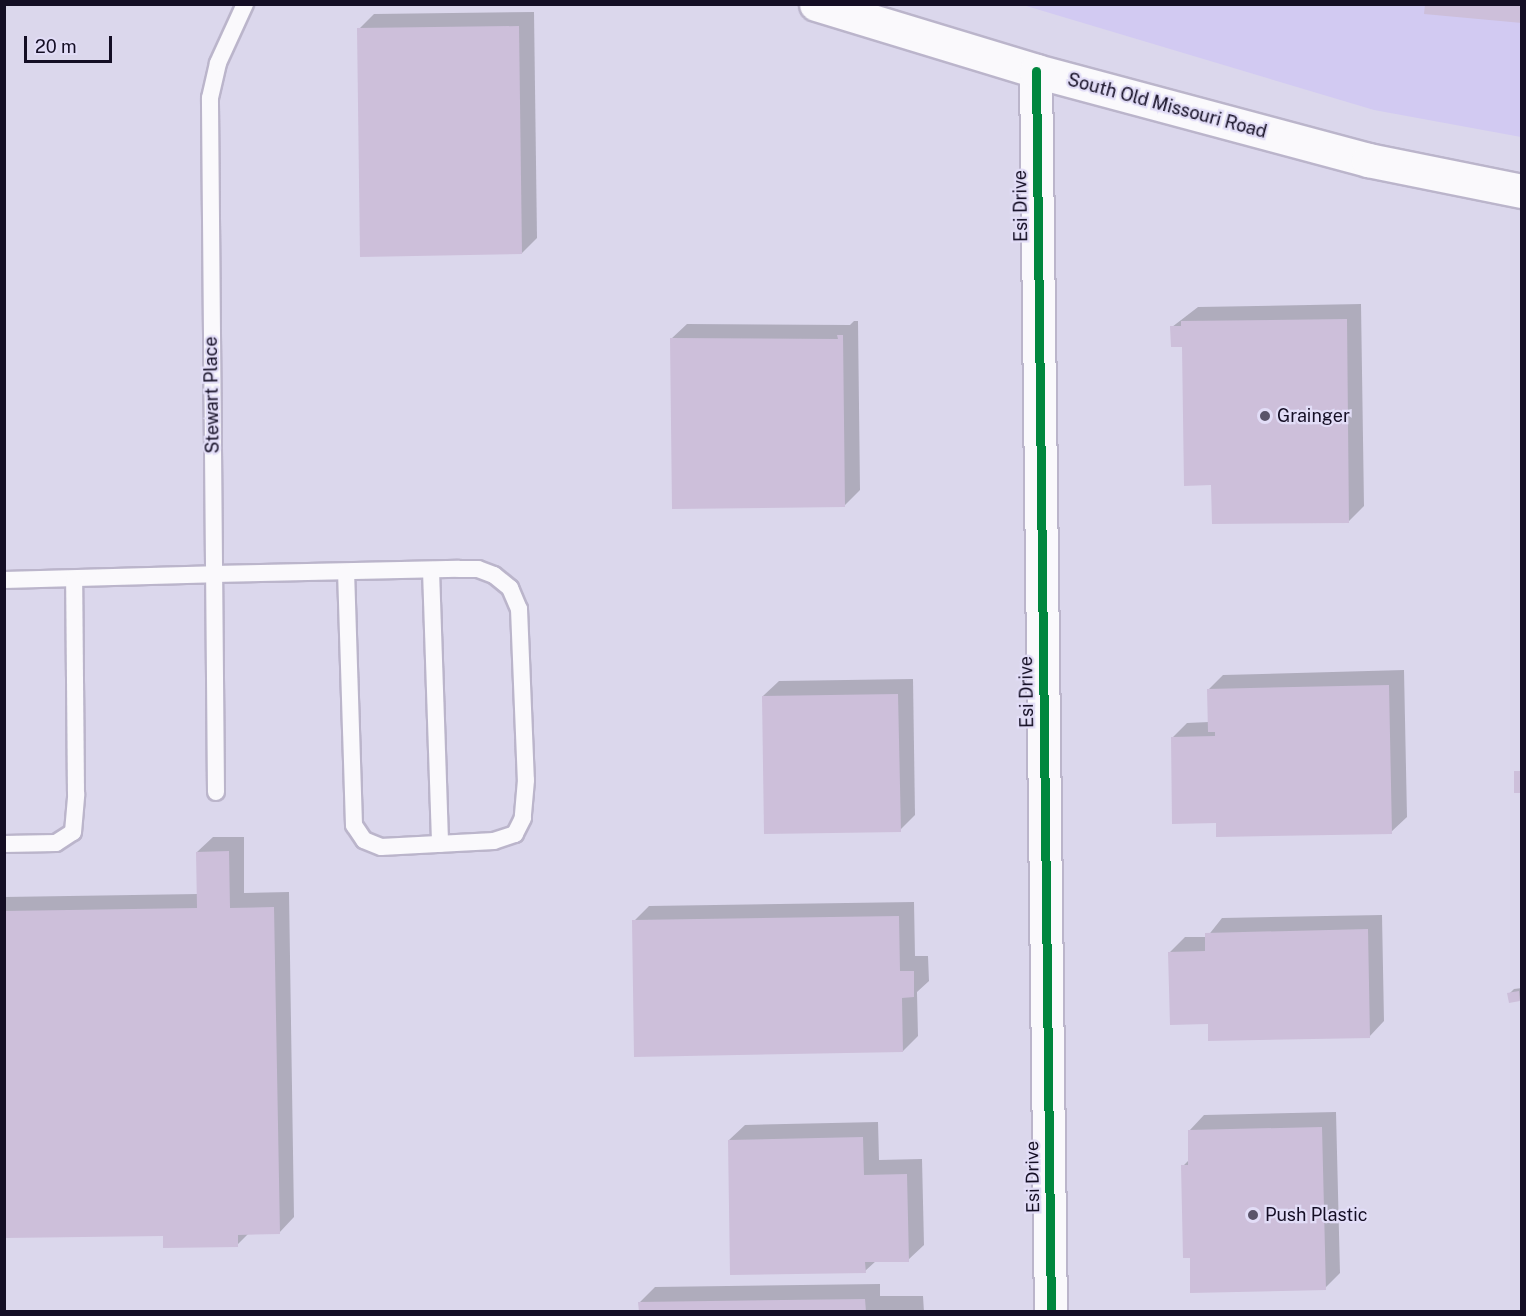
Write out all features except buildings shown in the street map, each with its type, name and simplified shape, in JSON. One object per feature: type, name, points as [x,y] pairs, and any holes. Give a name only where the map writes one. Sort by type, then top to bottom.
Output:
[{"type":"main road","name":"South Old Missouri Road","points":[[816,4],[1035,71],[1368,160],[1521,191]]},
{"type":"street","name":"Esi Drive","points":[[1035,71],[1051,1311]]},
{"type":"lane","name":"Stewart Place","points":[[216,792],[210,98],[218,63],[245,4]]},
{"type":"lane","points":[[4,580],[214,574],[478,569],[494,575],[510,588],[519,609],[526,780],[524,818],[515,834],[494,841],[381,847],[364,840],[354,825],[346,572]]},
{"type":"lane","points":[[432,570],[440,844]]},
{"type":"lane","points":[[4,844],[56,843],[73,832],[76,794],[74,579]]},
{"type":"shaded area","points":[[1023,5],[1521,5],[1521,137],[1374,110]]},
{"type":"cycle path","points":[[1036,71],[1051,1312]]},
{"type":"place","name":"Grainger","points":[[1265,416]]},
{"type":"place","name":"Push Plastic","points":[[1253,1215]]}]
